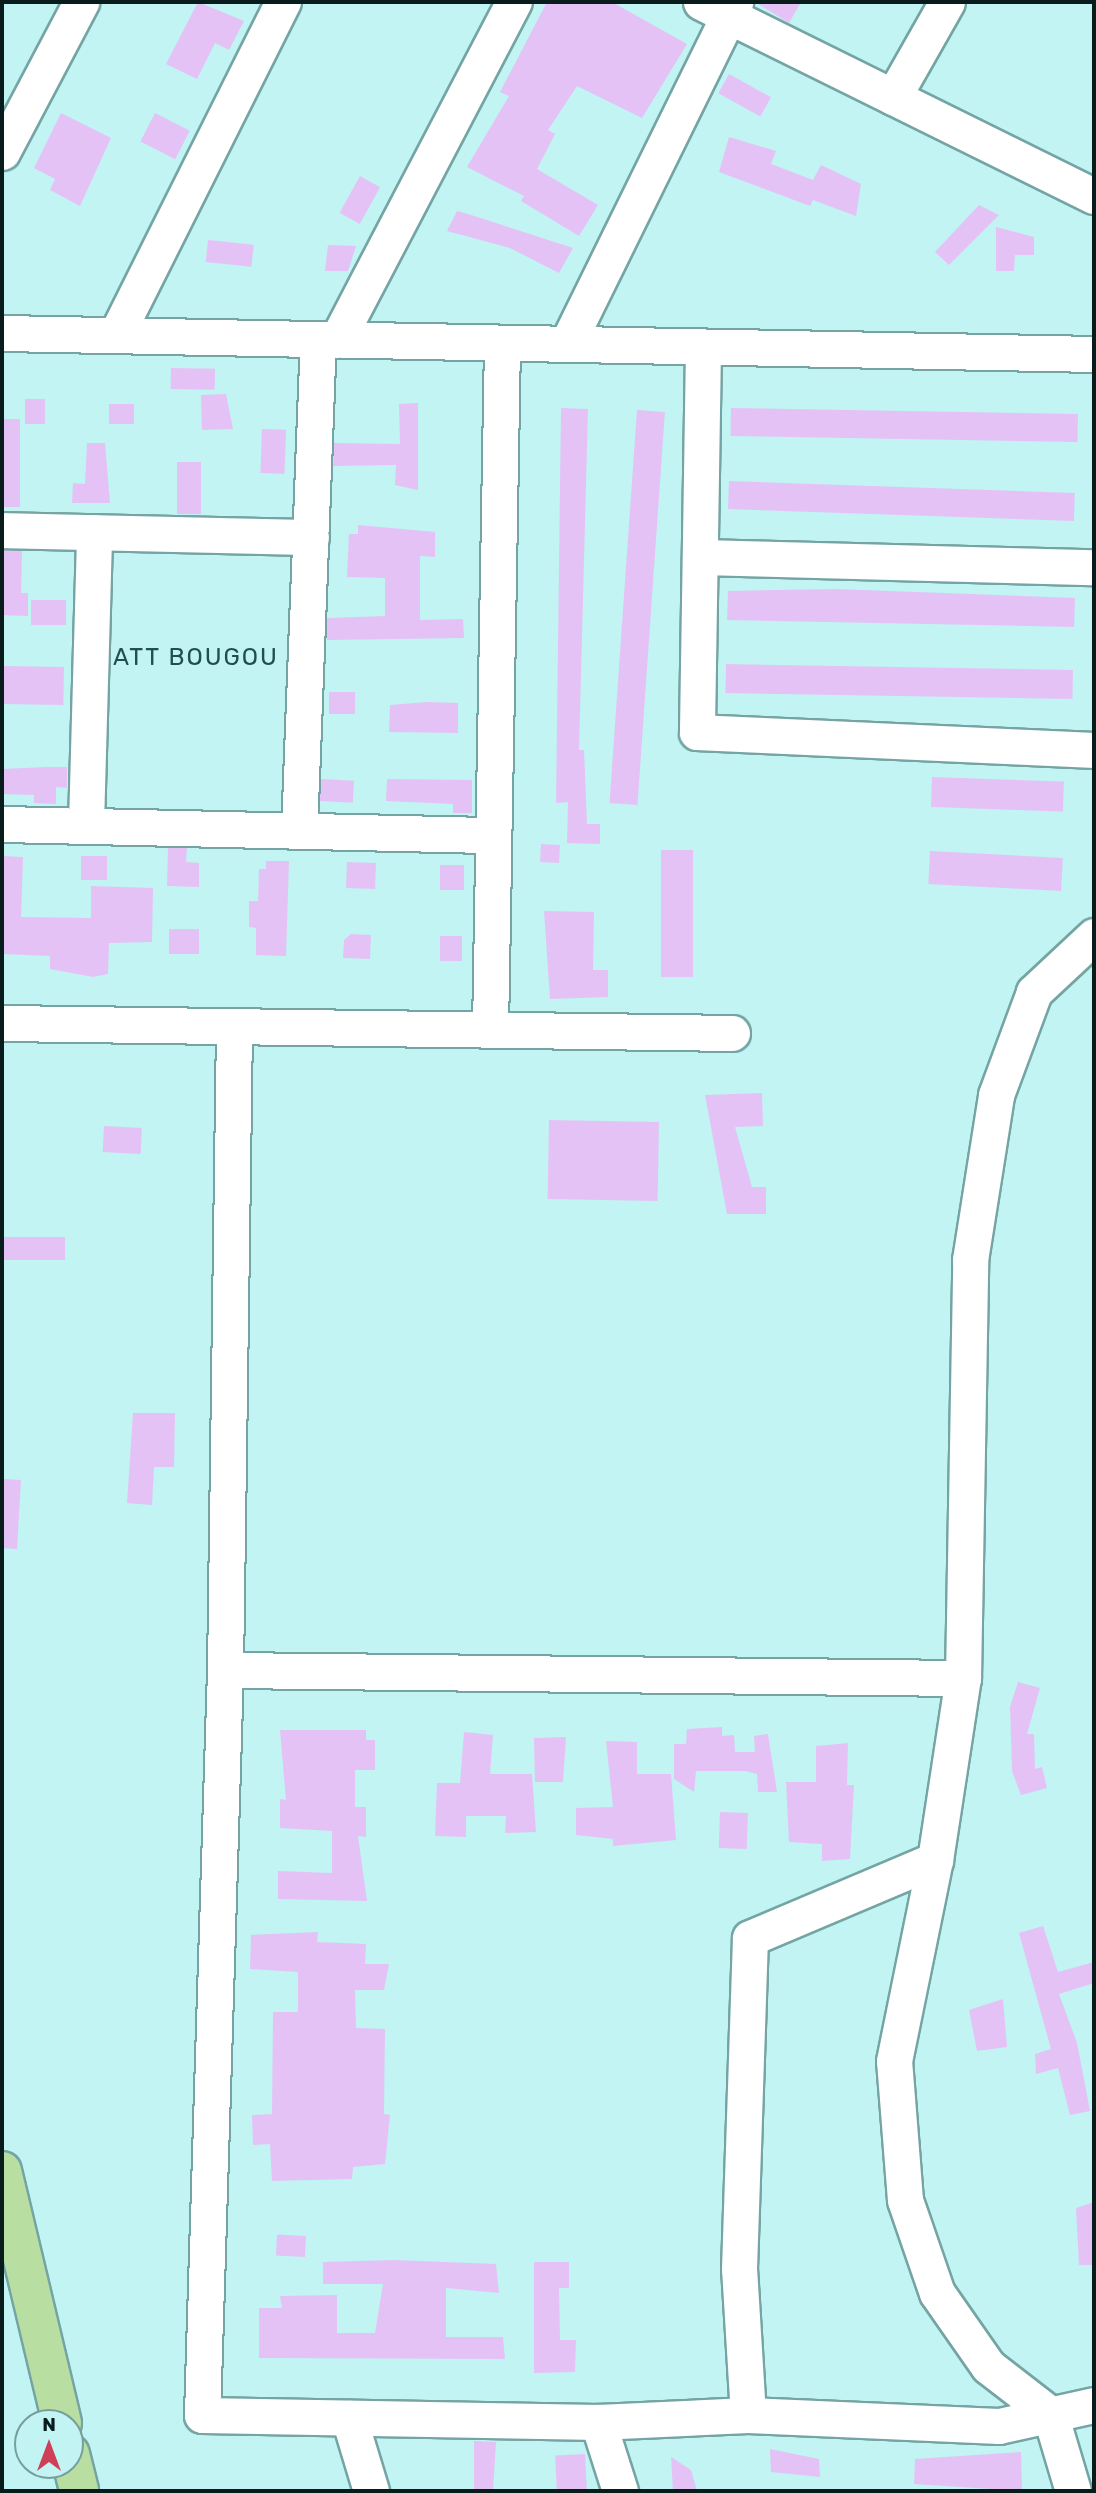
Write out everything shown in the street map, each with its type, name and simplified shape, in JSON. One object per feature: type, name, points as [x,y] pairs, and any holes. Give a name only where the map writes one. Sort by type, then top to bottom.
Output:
[{"type":"main road","points":[[2,2171],[59,2409]]},
{"type":"street","points":[[2,152],[81,2]]},
{"type":"street","points":[[116,335],[283,2]]},
{"type":"street","points":[[299,831],[311,537],[327,339],[514,2]]},
{"type":"street","points":[[893,97],[947,2]]},
{"type":"street","points":[[567,344],[721,6],[893,97],[1094,196]]},
{"type":"street","points":[[2,333],[1094,354]]},
{"type":"street","points":[[490,1030],[502,343]]},
{"type":"street","points":[[703,347],[697,732],[1094,750]]},
{"type":"street","points":[[2,530],[311,537]]},
{"type":"street","points":[[86,824],[94,532]]},
{"type":"street","points":[[700,557],[1094,567]]},
{"type":"street","points":[[2,824],[492,835]]},
{"type":"street","points":[[1073,2491],[1050,2414],[988,2366],[937,2293],[905,2200],[894,2061],[935,1860],[962,1678],[970,1260],[996,1095],[1034,992],[1094,936]]},
{"type":"street","points":[[2,1023],[732,1033]]},
{"type":"street","points":[[234,1026],[225,1670],[202,2415],[598,2423],[748,2416],[999,2426],[1094,2405]]},
{"type":"street","points":[[225,1670],[962,1678]]},
{"type":"street","points":[[748,2416],[739,2269],[750,1938],[935,1860]]},
{"type":"street","points":[[349,2418],[371,2491]]},
{"type":"street","points":[[598,2423],[620,2491]]},
{"type":"building","points":[[198,2],[244,21],[229,50],[215,43],[197,79],[166,64]]},
{"type":"building","points":[[547,2],[612,2],[687,44],[642,118],[577,86],[548,130],[555,134],[537,169],[598,205],[579,236],[521,201],[524,196],[467,167],[509,96],[500,92]]},
{"type":"building","points":[[755,2],[801,2],[789,23]]},
{"type":"building","points":[[729,74],[771,97],[760,117],[718,93]]},
{"type":"building","points":[[61,113],[111,138],[80,206],[50,190],[55,179],[34,168]]},
{"type":"building","points":[[155,113],[190,131],[175,159],[140,142]]},
{"type":"building","points":[[729,137],[776,151],[771,164],[813,180],[821,165],[861,184],[856,216],[813,200],[810,206],[719,172]]},
{"type":"building","points":[[360,176],[380,187],[360,224],[340,213]]},
{"type":"building","points":[[979,205],[999,215],[949,265],[935,252]]},
{"type":"building","points":[[457,211],[573,248],[559,273],[510,248],[447,231]]},
{"type":"building","points":[[996,227],[1034,237],[1034,255],[1015,255],[1014,271],[996,271]]},
{"type":"building","points":[[208,240],[254,245],[251,267],[206,262]]},
{"type":"building","points":[[328,245],[356,246],[348,271],[325,271]]},
{"type":"building","points":[[171,368],[215,369],[215,390],[171,389]]},
{"type":"building","points":[[226,394],[233,429],[202,430],[201,395]]},
{"type":"building","points":[[25,399],[45,399],[45,424],[25,424]]},
{"type":"building","points":[[418,403],[418,490],[395,485],[396,465],[333,466],[334,443],[400,444],[399,404]]},
{"type":"building","points":[[109,404],[134,404],[134,424],[109,424]]},
{"type":"building","points":[[561,408],[588,409],[579,750],[584,750],[587,824],[600,824],[600,844],[567,843],[568,802],[556,803]]},
{"type":"building","points":[[731,408],[1078,414],[1077,442],[731,436]]},
{"type":"building","points":[[637,410],[665,412],[637,805],[610,803]]},
{"type":"building","points":[[2,419],[20,419],[20,507],[2,507]]},
{"type":"building","points":[[262,429],[286,430],[284,474],[260,473]]},
{"type":"building","points":[[87,443],[105,443],[110,503],[72,503],[73,483],[85,484]]},
{"type":"building","points":[[177,462],[201,462],[201,514],[177,514]]},
{"type":"building","points":[[729,481],[1075,493],[1074,521],[728,509]]},
{"type":"building","points":[[358,525],[435,532],[435,557],[420,556],[420,620],[463,619],[464,638],[327,640],[327,618],[385,616],[385,578],[347,577],[349,534],[358,534]]},
{"type":"building","points":[[3,550],[22,551],[21,593],[28,593],[28,616],[2,615]]},
{"type":"building","points":[[836,589],[1075,598],[1074,627],[727,620],[728,591]]},
{"type":"building","points":[[31,600],[66,600],[66,625],[31,625]]},
{"type":"building","points":[[726,664],[1073,670],[1072,699],[725,693]]},
{"type":"building","points":[[2,666],[64,667],[63,705],[2,704]]},
{"type":"building","points":[[329,692],[355,692],[355,714],[329,714]]},
{"type":"building","points":[[458,703],[458,733],[389,732],[390,705]]},
{"type":"building","points":[[67,767],[67,788],[56,787],[56,804],[34,803],[34,795],[2,794],[2,769]]},
{"type":"building","points":[[932,777],[1064,782],[1063,812],[931,807]]},
{"type":"building","points":[[321,779],[354,781],[353,803],[320,801]]},
{"type":"building","points":[[387,779],[472,780],[472,813],[453,813],[453,804],[386,801]]},
{"type":"building","points":[[541,844],[560,845],[559,863],[540,862]]},
{"type":"building","points":[[168,848],[187,848],[186,862],[199,863],[199,887],[167,886]]},
{"type":"building","points":[[661,850],[693,850],[693,977],[661,977]]},
{"type":"building","points":[[930,851],[1063,858],[1061,891],[928,884]]},
{"type":"building","points":[[2,856],[23,857],[21,917],[91,918],[91,886],[153,888],[152,942],[109,943],[108,974],[93,977],[50,969],[50,956],[2,954]]},
{"type":"building","points":[[81,856],[107,856],[107,880],[81,880]]},
{"type":"building","points":[[266,861],[289,861],[286,956],[256,955],[256,928],[249,927],[249,901],[258,901],[259,869],[266,869]]},
{"type":"building","points":[[347,862],[376,863],[375,889],[346,888]]},
{"type":"building","points":[[440,865],[464,865],[464,890],[440,890]]},
{"type":"building","points":[[544,911],[594,912],[593,970],[608,970],[608,997],[550,999]]},
{"type":"building","points":[[169,929],[199,929],[199,954],[169,954]]},
{"type":"building","points":[[351,934],[371,935],[370,959],[343,958],[344,940]]},
{"type":"building","points":[[440,936],[462,936],[462,961],[440,961]]},
{"type":"building","points":[[762,1093],[763,1126],[735,1127],[752,1187],[766,1187],[766,1214],[727,1214],[705,1095]]},
{"type":"building","points":[[549,1120],[659,1122],[658,1201],[548,1199]]},
{"type":"building","points":[[104,1126],[142,1128],[141,1154],[103,1152]]},
{"type":"building","points":[[2,1237],[65,1237],[65,1260],[2,1260]]},
{"type":"building","points":[[133,1413],[175,1413],[174,1467],[154,1467],[152,1505],[127,1503]]},
{"type":"building","points":[[2,1479],[21,1480],[17,1549],[2,1548]]},
{"type":"building","points":[[1018,1682],[1040,1688],[1027,1734],[1034,1734],[1035,1769],[1042,1767],[1047,1788],[1021,1795],[1012,1771],[1010,1707]]},
{"type":"building","points":[[722,1727],[722,1736],[734,1735],[735,1752],[755,1752],[754,1736],[768,1734],[777,1792],[758,1792],[757,1774],[745,1771],[696,1771],[694,1792],[674,1779],[674,1744],[686,1744],[687,1729]]},
{"type":"building","points":[[280,1730],[366,1730],[366,1740],[375,1740],[375,1770],[355,1770],[355,1807],[366,1807],[366,1837],[358,1836],[367,1901],[278,1899],[278,1871],[332,1873],[332,1831],[280,1828],[280,1799],[286,1800]]},
{"type":"building","points":[[464,1732],[493,1735],[490,1774],[532,1774],[536,1832],[505,1833],[506,1816],[466,1816],[466,1837],[435,1836],[437,1783],[460,1783]]},
{"type":"building","points":[[566,1737],[563,1782],[535,1782],[534,1738]]},
{"type":"building","points":[[606,1741],[637,1742],[637,1774],[671,1774],[676,1840],[613,1846],[613,1839],[576,1835],[576,1808],[613,1807]]},
{"type":"building","points":[[848,1743],[847,1785],[854,1785],[850,1859],[822,1861],[822,1844],[789,1842],[786,1782],[816,1782],[816,1746]]},
{"type":"building","points":[[720,1812],[748,1813],[747,1849],[719,1848]]},
{"type":"building","points":[[1043,1926],[1058,1972],[1094,1962],[1094,1983],[1059,1994],[1077,2043],[1090,2111],[1070,2115],[1058,2068],[1036,2074],[1035,2054],[1051,2049],[1019,1933]]},
{"type":"building","points":[[318,1932],[317,1942],[366,1944],[365,1964],[389,1964],[384,1990],[355,1990],[356,2028],[385,2029],[384,2114],[390,2115],[385,2164],[353,2167],[352,2179],[272,2181],[270,2144],[253,2145],[252,2115],[272,2114],[273,2012],[298,2012],[298,1972],[250,1969],[251,1935]]},
{"type":"building","points":[[1003,1999],[1007,2047],[977,2051],[969,2010]]},
{"type":"building","points":[[1094,2202],[1094,2265],[1079,2265],[1076,2208]]},
{"type":"building","points":[[277,2234],[306,2236],[305,2257],[276,2255]]},
{"type":"building","points":[[394,2260],[496,2264],[499,2293],[446,2288],[446,2337],[503,2337],[505,2359],[259,2358],[259,2308],[282,2308],[280,2296],[337,2295],[337,2333],[375,2333],[383,2284],[323,2284],[323,2262]]},
{"type":"building","points":[[534,2262],[569,2262],[569,2288],[559,2288],[560,2340],[576,2340],[575,2372],[534,2373]]},
{"type":"building","points":[[474,2441],[496,2442],[493,2491],[474,2491]]},
{"type":"building","points":[[770,2449],[819,2459],[820,2477],[771,2472]]},
{"type":"building","points":[[1021,2452],[1022,2491],[914,2484],[915,2459]]},
{"type":"building","points":[[585,2454],[587,2491],[557,2491],[555,2456]]},
{"type":"building","points":[[671,2457],[691,2470],[697,2491],[673,2491]]},
{"type":"district","name":"ATT BOUGOU","points":[[196,658]]}]
